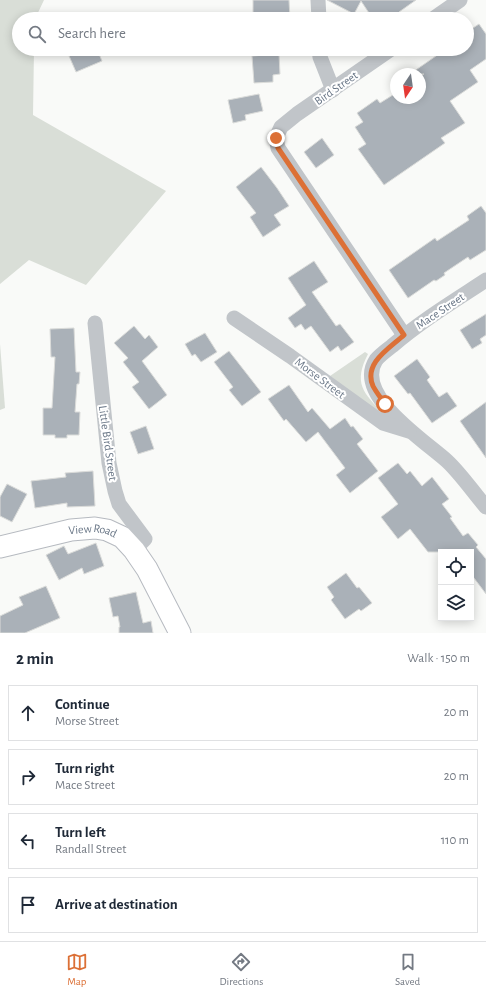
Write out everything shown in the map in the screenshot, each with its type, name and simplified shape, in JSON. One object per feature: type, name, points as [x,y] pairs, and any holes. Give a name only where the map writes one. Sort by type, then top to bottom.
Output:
[{"type":"street","points":[[318,0],[319,12]]},
{"type":"street","points":[[443,12],[460,0]]},
{"type":"street","points":[[320,56],[333,90]]},
{"type":"street","name":"Bird Street","points":[[381,56],[297,114],[281,127],[276,138],[278,148],[404,335]]},
{"type":"street","name":"Mace Street","points":[[376,359],[404,335],[486,280]]},
{"type":"street","name":"Morse Street","points":[[234,318],[383,423],[409,431]]},
{"type":"street","name":"Little Bird Street","points":[[94,323],[109,463],[115,491],[119,504],[145,539],[134,550]]},
{"type":"street","name":"Morse Street","points":[[376,359],[371,372],[372,385],[385,404],[409,431],[448,462],[486,507]]},
{"type":"street","name":"View Road","points":[[0,547],[71,530],[95,528],[107,530],[122,537],[147,568],[180,633]]},
{"type":"shaded area","points":[[0,0],[44,0],[38,12],[12,12],[12,56],[34,56],[33,115],[166,191],[86,285],[29,260],[0,284]]},
{"type":"shaded area","points":[[0,344],[5,408],[0,410]]},
{"type":"shaded area","points":[[365,352],[368,354],[361,373],[362,387],[371,400],[384,414],[381,416],[330,376]]},
{"type":"building","points":[[253,0],[289,0],[290,12],[253,12]]},
{"type":"building","points":[[327,0],[416,0],[399,12],[368,12],[361,1],[355,12],[350,12]]},
{"type":"building","points":[[479,24],[486,34],[486,59],[470,70],[478,82],[450,101],[465,123],[441,138],[445,143],[384,185],[358,149],[366,144],[355,127],[363,122],[357,113],[377,99],[380,103],[390,97],[390,104],[426,104],[426,68],[419,68],[436,56],[474,56],[474,27]]},
{"type":"building","points":[[69,56],[100,56],[102,61],[76,72]]},
{"type":"building","points":[[252,56],[279,56],[280,74],[273,75],[273,82],[254,83]]},
{"type":"building","points":[[259,94],[263,111],[245,115],[246,120],[233,123],[228,100]]},
{"type":"building","points":[[322,138],[334,155],[316,168],[304,152]]},
{"type":"building","points":[[261,167],[289,206],[274,215],[281,225],[263,237],[250,217],[256,213],[236,187]]},
{"type":"building","points":[[481,206],[486,213],[486,250],[470,260],[468,257],[444,273],[445,275],[436,281],[434,280],[408,298],[389,270],[435,238],[437,241],[469,220],[467,216]]},
{"type":"building","points":[[314,261],[328,282],[312,292],[336,326],[340,324],[354,342],[341,351],[338,346],[330,352],[311,326],[305,330],[301,324],[295,328],[288,318],[306,305],[288,278]]},
{"type":"building","points":[[486,314],[486,335],[480,339],[482,343],[472,349],[460,330]]},
{"type":"building","points":[[134,326],[145,339],[149,335],[158,347],[142,361],[167,395],[149,409],[132,387],[139,382],[123,362],[128,358],[114,343]]},
{"type":"building","points":[[74,328],[76,372],[80,372],[79,384],[77,384],[75,412],[80,412],[79,435],[67,435],[67,438],[55,438],[55,435],[43,435],[43,408],[52,408],[55,357],[51,357],[50,329]]},
{"type":"building","points":[[205,333],[217,352],[201,362],[195,354],[192,356],[185,344]]},
{"type":"building","points":[[229,351],[261,392],[242,406],[229,390],[233,387],[214,362]]},
{"type":"building","points":[[417,359],[430,377],[427,380],[439,397],[447,392],[457,406],[432,423],[410,393],[408,394],[394,376]]},
{"type":"building","points":[[289,385],[308,412],[312,408],[330,429],[345,418],[351,427],[353,426],[363,439],[357,444],[378,471],[350,493],[336,475],[345,468],[318,432],[306,442],[286,419],[284,421],[268,399]]},
{"type":"building","points":[[486,402],[486,458],[460,421]]},
{"type":"building","points":[[146,426],[154,449],[138,454],[130,432]]},
{"type":"building","points":[[398,463],[407,474],[410,471],[422,486],[432,477],[449,499],[442,504],[452,517],[450,518],[463,536],[468,533],[478,545],[476,547],[486,559],[486,594],[474,578],[474,549],[438,549],[438,552],[428,552],[410,529],[398,539],[381,517],[398,504],[378,478]]},
{"type":"building","points":[[93,471],[95,506],[67,507],[67,503],[35,508],[31,481],[66,477],[65,473]]},
{"type":"building","points":[[7,484],[27,494],[12,522],[0,516],[0,497]]},
{"type":"building","points":[[96,543],[104,566],[84,574],[82,568],[59,580],[46,555],[64,546],[68,554]]},
{"type":"building","points":[[346,573],[357,588],[359,587],[372,603],[361,611],[359,609],[345,619],[331,600],[334,597],[327,587]]},
{"type":"building","points":[[46,586],[60,618],[25,633],[0,633],[0,616],[23,605],[19,597]]},
{"type":"building","points":[[136,592],[143,623],[151,621],[153,633],[119,633],[120,627],[118,616],[113,617],[109,598]]},
{"type":"route","points":[[276,138],[278,148],[404,335],[376,359],[371,372],[372,385],[385,404]]}]
